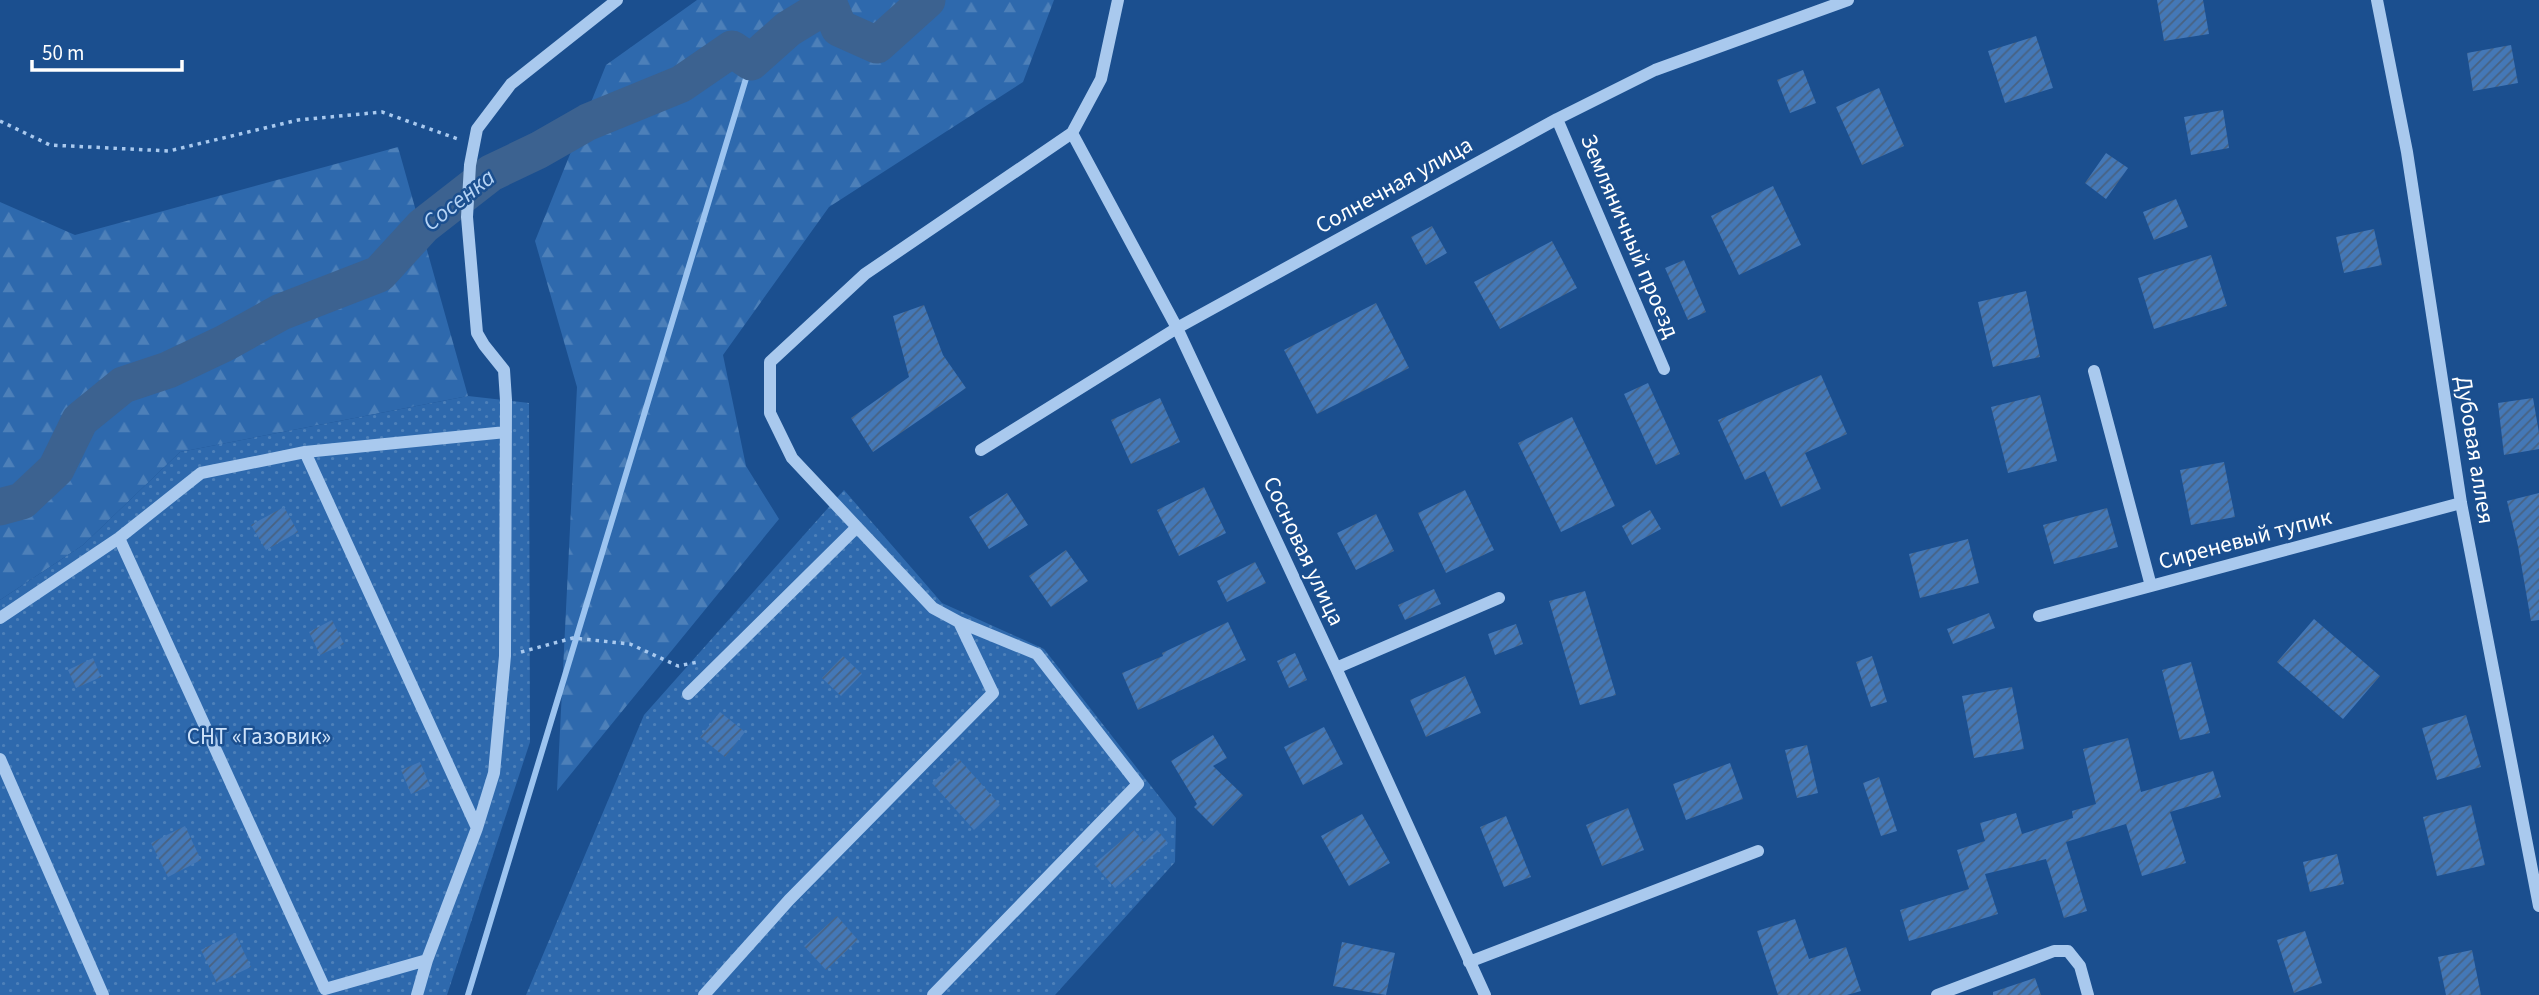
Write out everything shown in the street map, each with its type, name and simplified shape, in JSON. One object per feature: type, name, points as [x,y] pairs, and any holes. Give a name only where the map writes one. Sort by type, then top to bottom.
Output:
[{"type":"lane","points":[[417,995],[494,773],[505,656],[504,370],[477,333],[467,217],[470,165],[477,129],[512,84],[617,0]]},
{"type":"lane","points":[[933,995],[1138,784],[1037,654],[959,622],[933,608],[792,458],[770,413],[770,362],[865,274],[1072,133],[1101,79],[1118,0]]},
{"type":"lane","name":"Солнечная улица","points":[[981,450],[1177,328],[1558,119],[1655,70],[1847,0]]},
{"type":"lane","name":"Дубовая аллея","points":[[2377,0],[2407,152],[2461,503],[2539,906]]},
{"type":"lane","name":"Земляничный проезд","points":[[1558,119],[1664,369]]},
{"type":"lane","name":"Сосновая улица","points":[[1072,133],[1177,328],[1485,995]]},
{"type":"lane","points":[[2094,370],[2151,586]]},
{"type":"lane","points":[[0,618],[119,538],[201,473],[305,452],[506,432]]},
{"type":"lane","points":[[305,452],[477,828]]},
{"type":"lane","name":"Сиреневый тупик","points":[[2039,616],[2461,503]]},
{"type":"lane","points":[[688,694],[857,527]]},
{"type":"lane","points":[[119,538],[325,989],[427,960]]},
{"type":"lane","points":[[1336,668],[1499,598]]},
{"type":"lane","points":[[704,995],[789,900],[993,693],[959,622]]},
{"type":"lane","points":[[0,759],[103,995]]},
{"type":"lane","points":[[1469,962],[1758,851]]},
{"type":"lane","points":[[1937,995],[2053,951],[2068,951],[2080,965],[2088,995]]},
{"type":"path","points":[[0,121],[50,145],[169,151],[298,120],[382,112],[474,145]]},
{"type":"path","points":[[505,656],[573,638],[630,644],[678,666],[728,655]]},
{"type":"green space","points":[[697,0],[1054,0],[1023,82],[829,207],[723,355],[746,466],[779,519],[557,791],[577,387],[535,241],[606,65]]},
{"type":"green space","points":[[398,147],[468,396],[180,452],[83,545],[0,600],[0,202],[75,235]]},
{"type":"green space","name":"СНТ «Газовик»","points":[[468,396],[529,403],[530,742],[447,995],[0,995],[0,600],[83,545],[180,452]]},
{"type":"green space","points":[[844,490],[942,603],[1044,649],[1176,818],[1175,862],[1055,995],[526,995],[644,715]]},
{"type":"building","points":[[2157,0],[2203,0],[2209,34],[2164,41]]},
{"type":"building","points":[[2036,36],[2053,88],[2005,103],[1988,51]]},
{"type":"building","points":[[2511,45],[2518,83],[2473,91],[2467,53]]},
{"type":"building","points":[[1803,70],[1816,103],[1790,113],[1777,80]]},
{"type":"building","points":[[1879,88],[1904,146],[1862,165],[1836,107]]},
{"type":"building","points":[[2223,110],[2229,148],[2191,155],[2184,117]]},
{"type":"building","points":[[2106,153],[2128,168],[2106,199],[2085,183]]},
{"type":"building","points":[[1773,186],[1801,245],[1739,275],[1711,216]]},
{"type":"building","points":[[2176,199],[2188,227],[2154,240],[2143,212]]},
{"type":"building","points":[[1432,226],[1447,253],[1426,265],[1411,237]]},
{"type":"building","points":[[2374,229],[2382,265],[2344,273],[2336,237]]},
{"type":"building","points":[[1552,241],[1577,288],[1500,329],[1474,282]]},
{"type":"building","points":[[2211,255],[2227,306],[2154,329],[2138,278]]},
{"type":"building","points":[[1684,260],[1706,312],[1688,320],[1665,268]]},
{"type":"building","points":[[2026,291],[2040,357],[1993,367],[1978,302]]},
{"type":"building","points":[[1376,303],[1409,368],[1317,414],[1284,350]]},
{"type":"building","points":[[924,305],[943,355],[966,388],[873,452],[851,418],[909,377],[893,316]]},
{"type":"building","points":[[1821,375],[1847,434],[1805,453],[1821,489],[1781,507],[1765,471],[1745,480],[1718,420]]},
{"type":"building","points":[[1648,383],[1680,454],[1656,465],[1624,394]]},
{"type":"building","points":[[2040,395],[2057,461],[2008,473],[1991,407]]},
{"type":"building","points":[[1160,398],[1180,442],[1131,464],[1111,420]]},
{"type":"building","points":[[2533,398],[2539,449],[2504,455],[2498,403]]},
{"type":"building","points":[[1572,417],[1615,506],[1561,532],[1518,443]]},
{"type":"building","points":[[2224,462],[2235,517],[2191,525],[2180,470]]},
{"type":"building","points":[[1204,487],[1226,533],[1179,556],[1157,510]]},
{"type":"building","points":[[1465,490],[1494,550],[1446,573],[1418,513]]},
{"type":"building","points":[[1007,493],[1028,525],[989,549],[969,517]]},
{"type":"building","points":[[2539,493],[2539,620],[2531,621],[2507,501]]},
{"type":"building","points":[[284,507],[298,532],[266,550],[251,525]]},
{"type":"building","points":[[2107,508],[2118,547],[2054,564],[2043,525]]},
{"type":"building","points":[[1650,510],[1661,529],[1632,545],[1622,526]]},
{"type":"building","points":[[1376,514],[1394,551],[1356,570],[1337,533]]},
{"type":"building","points":[[1968,539],[1979,583],[1920,598],[1909,554]]},
{"type":"building","points":[[1066,550],[1088,581],[1051,607],[1029,576]]},
{"type":"building","points":[[1255,562],[1266,583],[1227,602],[1217,581]]},
{"type":"building","points":[[1434,589],[1441,604],[1405,620],[1398,605]]},
{"type":"building","points":[[1585,591],[1616,695],[1580,705],[1549,601]]},
{"type":"building","points":[[1989,613],[1995,628],[1953,644],[1947,629]]},
{"type":"building","points":[[2314,619],[2380,676],[2343,719],[2277,662]]},
{"type":"building","points":[[332,620],[344,644],[320,655],[309,632]]},
{"type":"building","points":[[1228,622],[1246,660],[1138,710],[1122,673],[1163,656],[1162,653]]},
{"type":"building","points":[[1516,624],[1523,644],[1495,655],[1488,634]]},
{"type":"building","points":[[1295,653],[1307,680],[1289,688],[1277,661]]},
{"type":"building","points":[[843,656],[862,674],[841,696],[822,678]]},
{"type":"building","points":[[1872,656],[1887,702],[1871,707],[1856,662]]},
{"type":"building","points":[[93,658],[101,677],[76,688],[68,670]]},
{"type":"building","points":[[2191,662],[2210,733],[2180,740],[2162,670]]},
{"type":"building","points":[[1465,676],[1481,713],[1426,737],[1410,700]]},
{"type":"building","points":[[2012,687],[2024,749],[1974,758],[1962,696]]},
{"type":"building","points":[[720,712],[745,732],[725,757],[700,737]]},
{"type":"building","points":[[2466,715],[2481,767],[2437,780],[2422,728]]},
{"type":"building","points":[[1324,727],[1343,764],[1303,785],[1284,747]]},
{"type":"building","points":[[1213,735],[1227,758],[1213,766],[1243,795],[1213,826],[1194,807],[1197,804],[1171,761]]},
{"type":"building","points":[[2128,738],[2141,792],[2213,771],[2221,797],[2170,812],[2186,863],[2142,876],[2126,824],[2066,842],[2087,911],[2064,918],[2046,859],[1985,874],[1998,914],[1909,941],[1900,910],[1969,889],[1957,850],[1985,841],[1980,823],[2016,813],[2022,834],[2073,818],[2072,811],[2096,804],[2083,749]]},
{"type":"building","points":[[1807,745],[1818,793],[1797,798],[1785,750]]},
{"type":"building","points":[[959,759],[1000,805],[974,830],[932,783]]},
{"type":"building","points":[[420,762],[430,786],[411,794],[401,770]]},
{"type":"building","points":[[1730,763],[1743,799],[1686,820],[1673,784]]},
{"type":"building","points":[[1879,777],[1897,831],[1881,836],[1863,783]]},
{"type":"building","points":[[2471,805],[2485,865],[2437,876],[2423,817]]},
{"type":"building","points":[[1628,808],[1644,850],[1602,866],[1586,825]]},
{"type":"building","points":[[1362,814],[1390,863],[1349,886],[1321,836]]},
{"type":"building","points":[[1506,816],[1531,877],[1504,887],[1480,827]]},
{"type":"building","points":[[185,826],[201,860],[168,877],[151,843]]},
{"type":"building","points":[[1134,830],[1144,842],[1157,830],[1168,843],[1115,888],[1094,864]]},
{"type":"building","points":[[2337,854],[2344,884],[2310,892],[2303,862]]},
{"type":"building","points":[[837,916],[858,940],[826,970],[804,946]]},
{"type":"building","points":[[1795,919],[1809,959],[1846,947],[1861,991],[1847,995],[1778,995],[1757,931]]},
{"type":"building","points":[[2305,931],[2322,983],[2294,993],[2277,940]]},
{"type":"building","points":[[235,933],[251,967],[217,983],[201,950]]},
{"type":"building","points":[[1342,942],[1395,953],[1386,995],[1333,986]]},
{"type":"building","points":[[2472,950],[2481,995],[2446,995],[2438,957]]},
{"type":"building","points":[[2035,978],[2041,995],[1993,995],[1993,992]]},
{"type":"waterway","name":"Сосенка","points":[[0,507],[22,501],[56,469],[80,420],[123,385],[168,370],[281,312],[379,274],[423,226],[491,173],[588,122],[681,84],[732,49],[751,62],[788,29],[829,4],[839,28],[877,45],[927,0]]},
{"type":"waterway","points":[[468,995],[751,62]]}]
